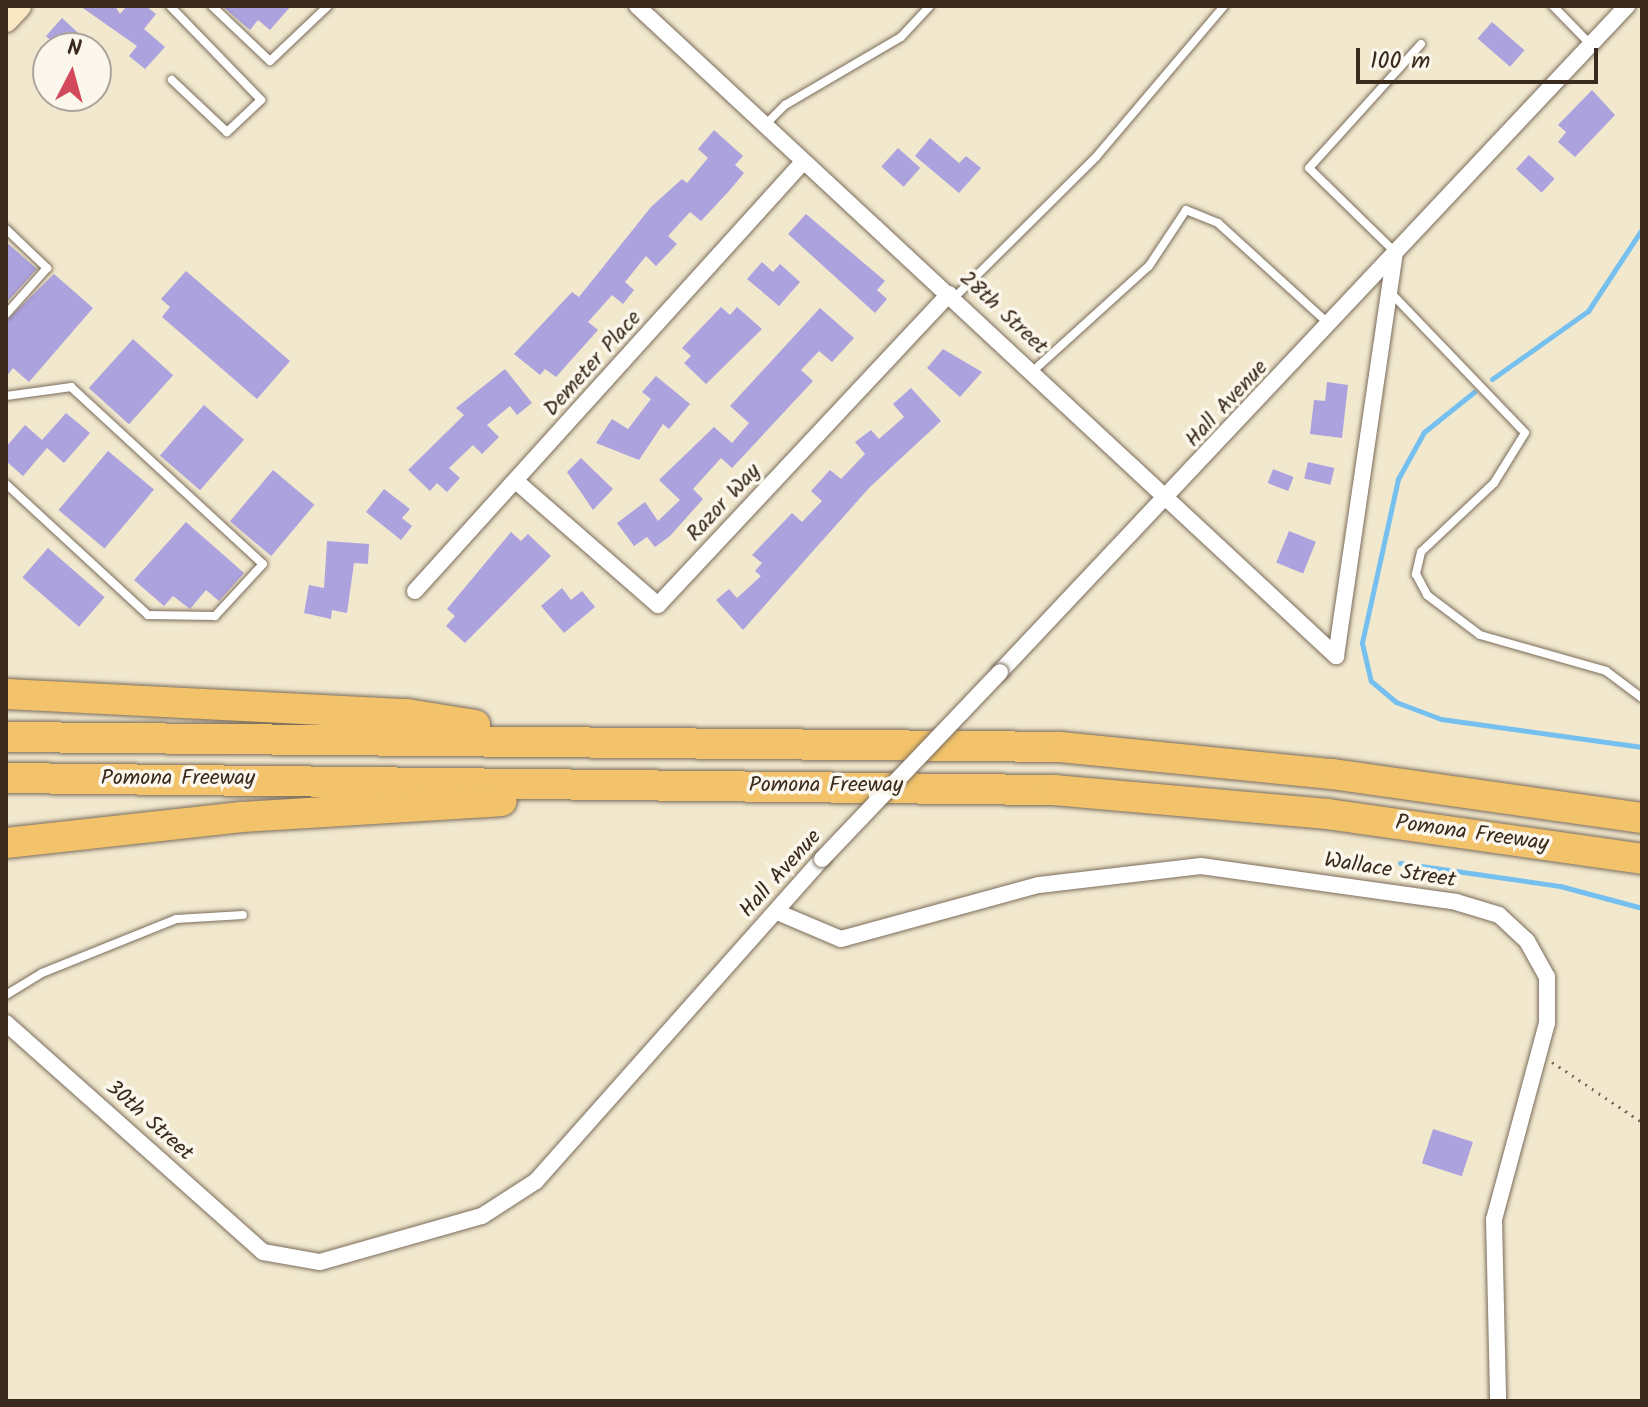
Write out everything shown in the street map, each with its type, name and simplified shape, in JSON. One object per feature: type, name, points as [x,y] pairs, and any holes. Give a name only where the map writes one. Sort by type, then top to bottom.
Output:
[{"type":"highway","points":[[6,694],[407,714],[563,739]]},
{"type":"highway","name":"Pomona Freeway","points":[[6,737],[563,739],[1060,747],[1332,774],[1642,818]]},
{"type":"highway","name":"Pomona Freeway","points":[[6,778],[737,787],[842,783],[1069,792],[1327,814],[1642,859]]},
{"type":"highway","points":[[6,843],[242,817],[737,787]]},
{"type":"main road","points":[[6,20],[19,6]]},
{"type":"street","name":"28th Street","points":[[637,6],[802,163],[1170,497],[1336,656],[1390,292]]},
{"type":"street","name":"Hall Avenue","points":[[263,1252],[320,1262],[482,1216],[536,1181],[822,859],[1170,497],[1627,6]]},
{"type":"street","name":"Demeter Place","points":[[415,591],[517,482],[802,163]]},
{"type":"street","points":[[1390,292],[1396,252]]},
{"type":"street","name":"Razor Way","points":[[517,482],[658,605],[952,296]]},
{"type":"street","name":"Wallace Street","points":[[777,912],[841,939],[1039,885],[1201,866],[1456,902],[1499,915],[1527,941],[1547,977],[1547,1023],[1494,1219],[1498,1401]]},
{"type":"street","name":"30th Street","points":[[6,1023],[263,1252]]},
{"type":"lane","points":[[170,6],[261,100],[227,132],[172,80]]},
{"type":"lane","points":[[212,6],[270,61],[328,6]]},
{"type":"lane","points":[[764,126],[785,105],[901,37],[930,6]]},
{"type":"lane","points":[[952,296],[1096,157],[1224,6]]},
{"type":"lane","points":[[1553,6],[1592,45]]},
{"type":"lane","points":[[1396,252],[1309,168],[1421,44]]},
{"type":"lane","points":[[1033,371],[1149,266],[1186,210],[1218,223],[1330,325]]},
{"type":"lane","points":[[6,229],[47,268],[6,314]]},
{"type":"lane","points":[[1390,292],[1525,433],[1494,483],[1421,552],[1416,574],[1427,595],[1480,635],[1606,671],[1642,698]]},
{"type":"lane","points":[[6,396],[71,387],[263,564],[215,616],[148,615],[6,484]]},
{"type":"lane","points":[[6,995],[176,919],[243,915]]},
{"type":"path","points":[[1538,1052],[1642,1122]]},
{"type":"building","points":[[80,6],[115,6],[120,14],[127,6],[146,6],[156,14],[144,29],[165,47],[145,69],[129,56],[137,46]]},
{"type":"building","points":[[222,6],[291,6],[270,30],[258,20],[250,30]]},
{"type":"building","points":[[62,18],[78,32],[50,32]]},
{"type":"building","points":[[1492,22],[1524,50],[1510,67],[1478,39]]},
{"type":"building","points":[[1592,90],[1615,115],[1575,157],[1558,142],[1566,132],[1558,125]]},
{"type":"building","points":[[714,130],[743,156],[735,165],[744,173],[701,221],[690,212],[668,236],[677,244],[656,266],[646,256],[625,282],[634,290],[623,304],[612,295],[588,322],[598,330],[556,377],[545,369],[540,375],[514,354],[572,292],[579,297],[651,207],[682,179],[687,183],[708,158],[698,149]]},
{"type":"building","points":[[930,138],[959,163],[966,156],[981,168],[959,193],[915,156]]},
{"type":"building","points":[[898,148],[920,168],[904,187],[881,167]]},
{"type":"building","points":[[1529,155],[1555,179],[1542,193],[1516,169]]},
{"type":"building","points":[[806,214],[885,281],[877,290],[887,299],[875,313],[788,234]]},
{"type":"building","points":[[6,242],[37,269],[6,303]]},
{"type":"building","points":[[762,262],[773,272],[780,264],[800,282],[779,306],[747,279]]},
{"type":"building","points":[[186,271],[290,361],[257,399],[162,317],[170,307],[161,299]]},
{"type":"building","points":[[54,274],[93,308],[29,382],[13,368],[6,377],[6,321]]},
{"type":"building","points":[[721,307],[730,315],[737,307],[762,329],[706,384],[684,363],[691,356],[682,348]]},
{"type":"building","points":[[820,308],[854,338],[832,362],[819,351],[801,370],[813,381],[732,468],[721,458],[693,489],[703,499],[670,536],[655,547],[647,537],[634,546],[617,523],[645,502],[658,521],[680,500],[659,480],[714,427],[732,443],[749,423],[730,406]]},
{"type":"building","points":[[133,339],[173,375],[129,424],[89,388]]},
{"type":"building","points":[[943,349],[982,372],[960,397],[927,368]]},
{"type":"building","points":[[505,369],[532,403],[517,415],[510,406],[487,425],[499,437],[482,454],[473,445],[449,468],[460,478],[447,492],[437,483],[430,491],[408,470],[464,415],[456,408]]},
{"type":"building","points":[[656,376],[690,404],[669,429],[663,424],[639,460],[596,443],[612,419],[628,429],[651,399],[642,392]]},
{"type":"building","points":[[1327,382],[1348,385],[1342,438],[1310,434],[1314,400],[1325,401]]},
{"type":"building","points":[[911,388],[941,421],[869,488],[743,630],[716,600],[729,589],[737,598],[761,576],[755,571],[762,563],[752,555],[792,513],[802,522],[822,501],[811,491],[830,470],[841,479],[865,454],[855,442],[871,430],[879,439],[904,417],[893,404]]},
{"type":"building","points":[[204,405],[244,440],[200,490],[160,456]]},
{"type":"building","points":[[66,413],[90,433],[64,463],[47,448],[23,476],[6,461],[6,447],[25,425],[42,440]]},
{"type":"building","points":[[108,451],[154,490],[104,549],[59,510]]},
{"type":"building","points":[[581,458],[613,489],[593,510],[567,472]]},
{"type":"building","points":[[1308,462],[1334,468],[1330,485],[1304,479]]},
{"type":"building","points":[[1273,469],[1294,477],[1288,491],[1268,483]]},
{"type":"building","points":[[273,470],[314,505],[271,556],[230,521]]},
{"type":"building","points":[[384,489],[410,509],[402,518],[412,526],[401,540],[366,512]]},
{"type":"building","points":[[186,522],[244,573],[219,601],[206,590],[190,609],[173,596],[164,606],[134,580]]},
{"type":"building","points":[[1289,531],[1316,542],[1303,573],[1276,563]]},
{"type":"building","points":[[511,532],[521,541],[528,534],[551,556],[465,643],[446,626],[455,616],[447,609]]},
{"type":"building","points":[[327,541],[369,544],[368,564],[354,563],[347,613],[332,610],[331,619],[304,613],[309,585],[324,588]]},
{"type":"building","points":[[48,548],[105,597],[79,627],[22,577]]},
{"type":"building","points":[[562,588],[571,600],[582,591],[595,607],[564,633],[541,606]]},
{"type":"building","points":[[1433,1129],[1473,1142],[1462,1176],[1422,1163]]},
{"type":"waterway","points":[[1492,379],[1588,311],[1642,229]]},
{"type":"waterway","points":[[1474,392],[1424,432],[1398,479],[1362,643],[1371,681],[1396,702],[1441,719],[1642,747]]},
{"type":"waterway","points":[[1400,863],[1560,886],[1642,908]]}]
